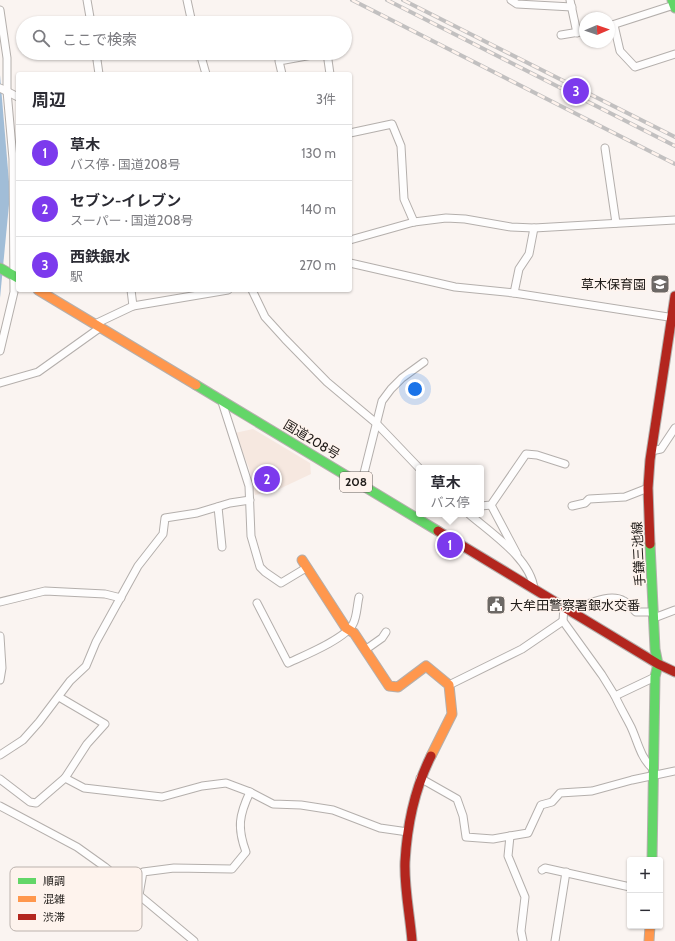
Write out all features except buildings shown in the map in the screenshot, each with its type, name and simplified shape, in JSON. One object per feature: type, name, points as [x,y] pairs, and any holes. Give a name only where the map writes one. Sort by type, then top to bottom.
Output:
[{"type":"main road","points":[[0,268],[16,277]]},
{"type":"main road","name":"国道208号","points":[[41,292],[221,399],[534,590],[567,608],[658,664],[675,672]]},
{"type":"main road","name":"手鎌三池線","points":[[652,857],[655,677],[658,664],[655,649],[648,488],[651,451],[674,318],[675,296]]},
{"type":"main road","points":[[304,564],[348,630],[354,633],[389,686],[394,688],[398,687],[426,666],[450,685],[452,714],[420,778],[408,832],[405,863],[412,941]]},
{"type":"main road","points":[[649,941],[650,929]]},
{"type":"street","points":[[87,0],[90,16]]},
{"type":"street","points":[[187,0],[190,16]]},
{"type":"street","points":[[511,0],[518,4],[571,4],[577,33],[561,35]]},
{"type":"street","points":[[615,25],[674,4]]},
{"type":"street","points":[[0,10],[7,58],[3,90],[13,159],[16,277],[14,292],[0,351]]},
{"type":"street","points":[[615,35],[620,51],[635,66],[675,54]]},
{"type":"street","points":[[97,60],[99,72]]},
{"type":"street","points":[[202,60],[205,72]]},
{"type":"street","points":[[282,72],[280,61],[286,60]]},
{"type":"street","points":[[328,60],[330,72]]},
{"type":"street","points":[[3,90],[16,96]]},
{"type":"street","points":[[352,133],[392,124],[401,146],[404,199],[414,222]]},
{"type":"street","points":[[605,148],[616,223]]},
{"type":"street","points":[[352,239],[414,222],[446,218],[465,219],[511,227],[534,228],[675,220]]},
{"type":"street","points":[[514,293],[519,268],[529,254],[534,228]]},
{"type":"street","points":[[352,263],[434,283],[514,293],[674,318]]},
{"type":"street","points":[[131,292],[133,306]]},
{"type":"street","points":[[0,383],[38,372],[98,325],[133,306],[216,292]]},
{"type":"street","points":[[253,292],[265,317],[285,339],[327,382],[376,422],[416,465]]},
{"type":"street","points":[[361,485],[382,401],[391,389],[424,362]]},
{"type":"street","points":[[221,399],[231,434],[245,469],[249,486],[252,536],[260,567],[264,572],[281,583],[304,564]]},
{"type":"street","points":[[651,451],[661,449],[675,428]]},
{"type":"street","points":[[484,506],[491,505],[526,454],[537,455],[565,464]]},
{"type":"street","points":[[572,506],[585,503],[589,499],[625,497],[648,488]]},
{"type":"street","points":[[0,754],[23,740],[59,697],[70,681],[86,666],[96,642],[138,566],[163,534],[165,518],[197,513],[230,503],[250,500]]},
{"type":"street","points":[[491,505],[519,558],[533,578],[534,590]]},
{"type":"street","points":[[218,507],[222,547]]},
{"type":"street","points":[[473,517],[519,558]]},
{"type":"street","points":[[0,602],[45,591],[105,594],[121,598]]},
{"type":"street","points":[[257,603],[288,663],[320,648],[348,630],[353,624],[359,597]]},
{"type":"street","points":[[450,685],[522,649],[563,621],[567,608],[607,598],[616,598],[624,601],[636,612],[654,615],[675,610]]},
{"type":"street","points":[[563,621],[602,675],[615,696],[632,729],[639,749],[653,772]]},
{"type":"street","points":[[365,650],[382,638],[386,632]]},
{"type":"street","points":[[0,636],[2,668],[0,680]]},
{"type":"street","points":[[615,696],[655,677]]},
{"type":"street","points":[[0,780],[30,802],[36,803],[65,778],[87,744],[105,724],[59,697]]},
{"type":"street","points":[[0,748],[0,754]]},
{"type":"street","points":[[420,778],[457,799],[464,816],[466,837],[493,839],[528,833],[540,805],[552,802],[560,793],[592,791],[653,772],[675,772]]},
{"type":"street","points":[[65,778],[84,788],[162,797],[202,786],[226,784],[250,792],[273,804],[301,805],[333,810],[380,828],[408,832]]},
{"type":"street","points":[[142,878],[143,872],[174,868],[232,869],[246,852],[240,836],[240,822],[244,804],[250,792]]},
{"type":"street","points":[[0,806],[77,847],[105,867]]},
{"type":"street","points":[[510,836],[508,856],[524,897],[521,931],[522,941]]},
{"type":"street","points":[[542,870],[545,868],[566,872],[627,886]]},
{"type":"street","points":[[555,941],[566,872]]},
{"type":"street","points":[[142,898],[194,941]]},
{"type":"shaded area","points":[[253,429],[310,463],[311,474],[275,491],[255,495],[249,468],[235,433]]},
{"type":"water","points":[[0,75],[10,194],[0,298]]},
{"type":"railway","points":[[352,0],[675,164]]},
{"type":"railway","points":[[387,0],[675,146]]},
{"type":"railway","points":[[403,0],[675,137]]},
{"type":"traffic: fast","points":[[672,0],[675,8]]},
{"type":"traffic: fast","points":[[0,268],[16,277]]},
{"type":"traffic: fast","points":[[196,385],[438,531]]},
{"type":"traffic: fast","points":[[650,544],[655,649],[658,664],[655,677],[652,857]]},
{"type":"traffic: slow","points":[[41,292],[196,385]]},
{"type":"traffic: slow","points":[[302,560],[346,628],[354,633],[389,686],[398,687],[426,666],[449,685],[452,714],[431,756]]},
{"type":"traffic: slow","points":[[649,941],[650,929]]},
{"type":"traffic: jam","points":[[650,544],[648,488],[650,460],[675,296]]},
{"type":"traffic: jam","points":[[438,531],[658,664],[675,672]]},
{"type":"traffic: jam","points":[[412,941],[405,882],[406,848],[416,794],[431,756]]},
{"type":"place","name":"西鉄銀水","points":[[576,91]]},
{"type":"place","name":"草木保育園","points":[[660,284]]},
{"type":"place","name":"セブン-イレブン","points":[[267,479]]},
{"type":"place","name":"草木","points":[[450,545]]},
{"type":"place","name":"大牟田警察署銀水交番","points":[[496,605]]}]
